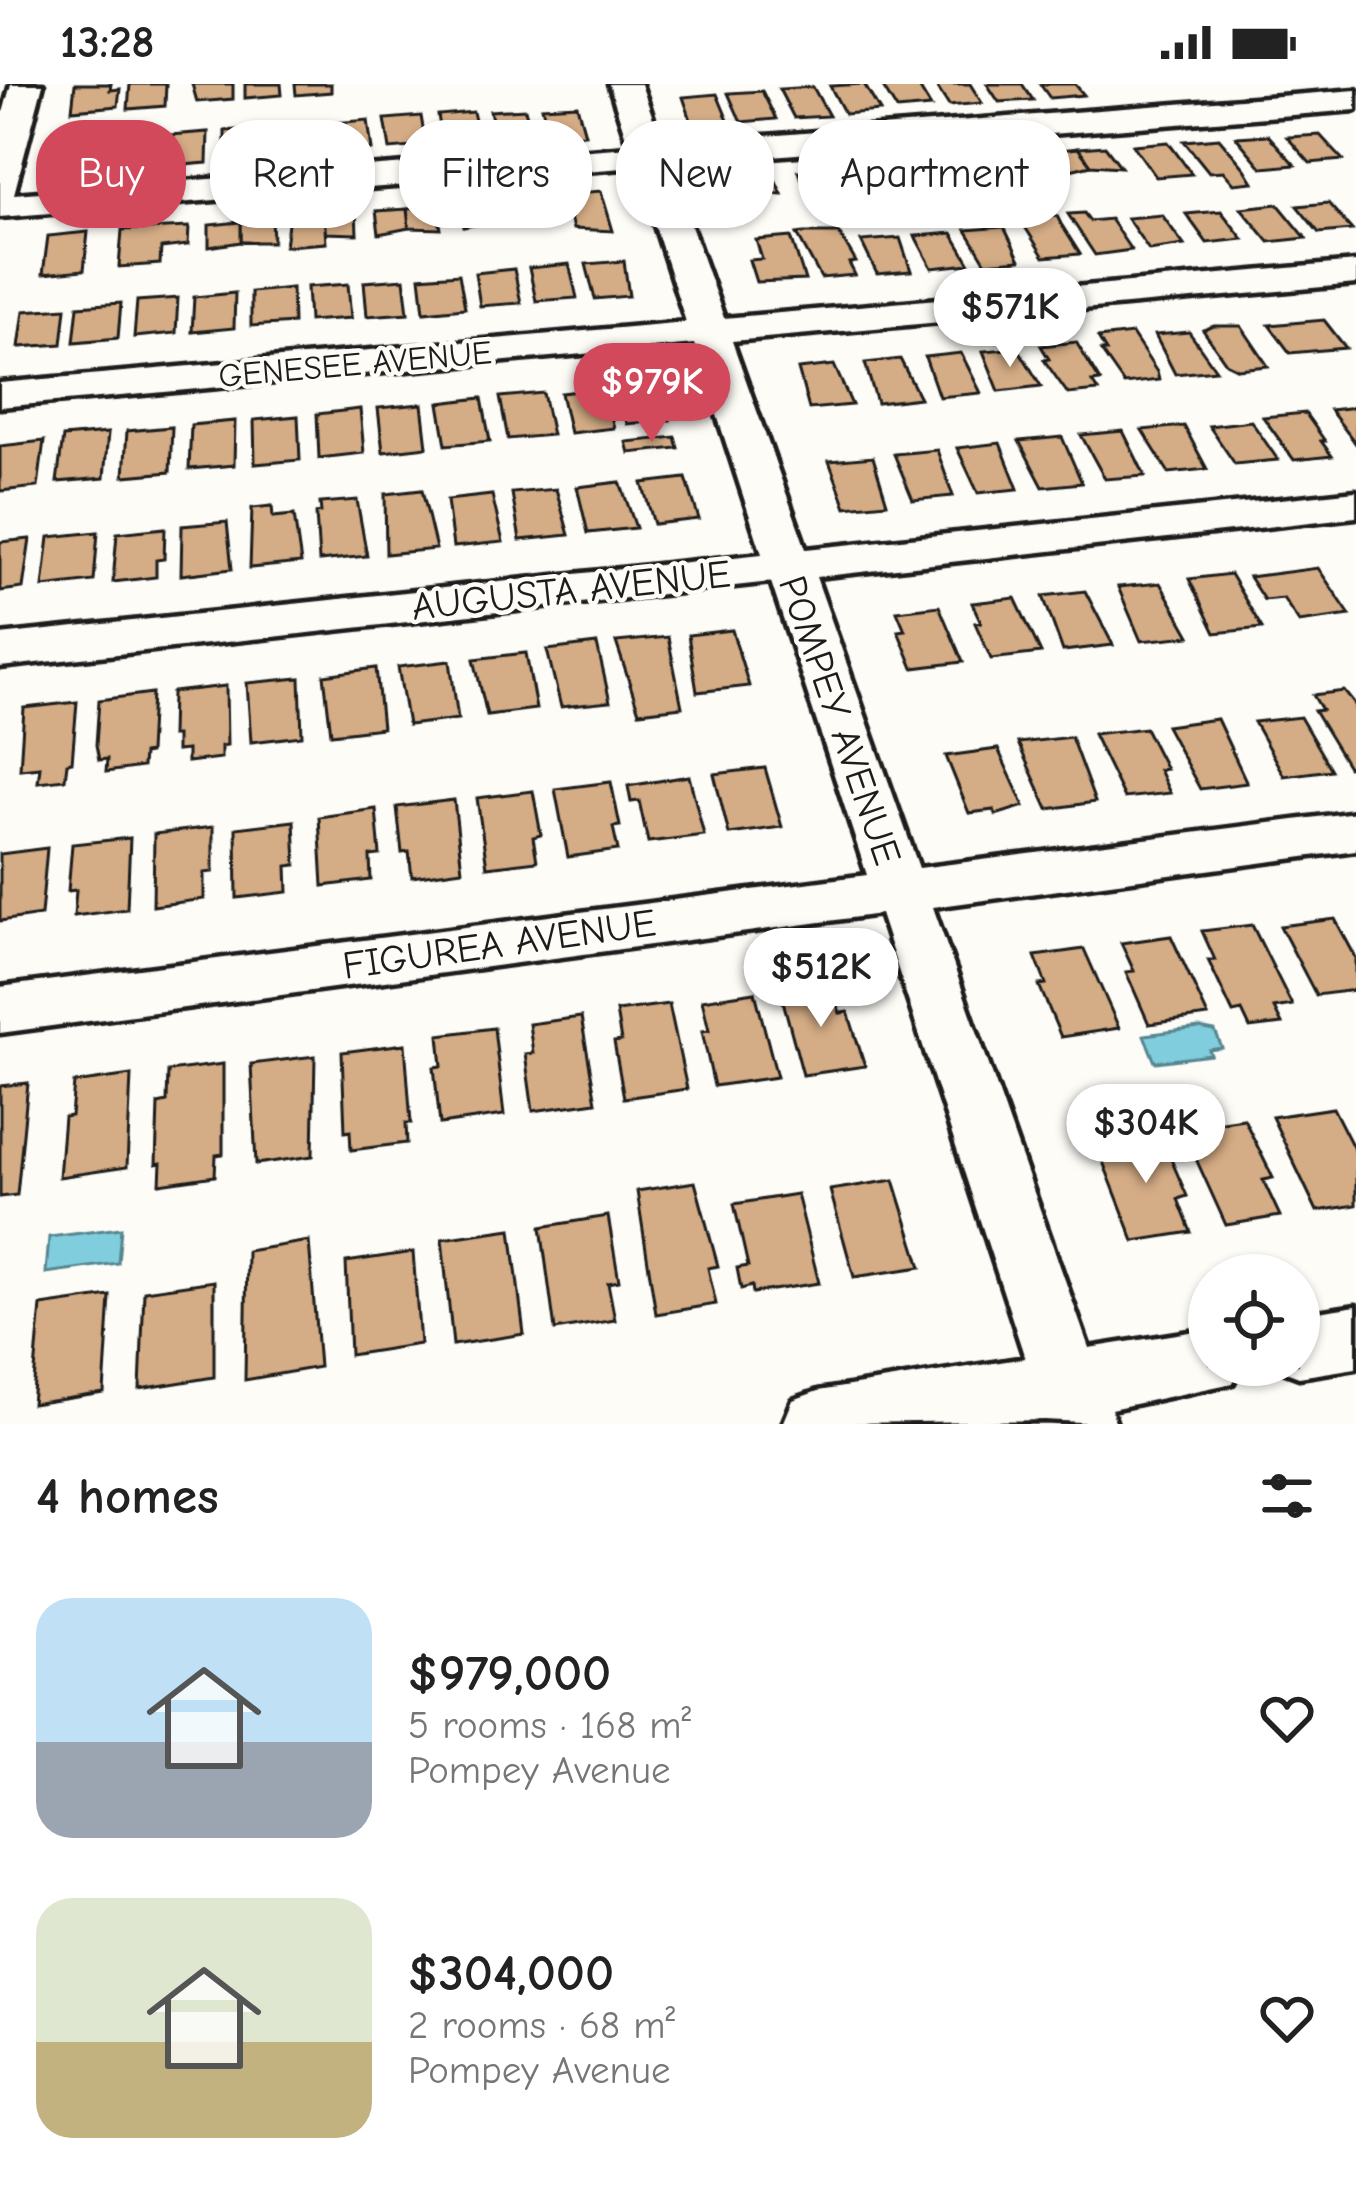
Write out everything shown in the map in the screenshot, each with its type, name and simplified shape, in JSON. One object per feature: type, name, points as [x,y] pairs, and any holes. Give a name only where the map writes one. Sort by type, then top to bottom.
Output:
[{"type":"street","points":[[0,189],[27,84]]},
{"type":"street","name":"POMPEY AVENUE","points":[[625,84],[637,120]]},
{"type":"street","points":[[774,146],[1356,100]]},
{"type":"street","points":[[0,206],[616,159]]},
{"type":"street","name":"POMPEY AVENUE","points":[[674,228],[1075,1404]]},
{"type":"street","name":"GENESEE AVENUE","points":[[0,395],[1356,273]]},
{"type":"street","name":"AUGUSTA AVENUE","points":[[0,651],[1356,504]]},
{"type":"street","name":"FIGUREA AVENUE","points":[[0,1010],[1356,831]]},
{"type":"street","points":[[1320,1343],[1356,1337]]},
{"type":"street","points":[[818,1424],[1075,1404],[1188,1368]]},
{"type":"water","points":[[1199,1028],[1215,1031],[1222,1048],[1209,1050],[1211,1055],[1155,1062],[1144,1035]]},
{"type":"water","points":[[121,1228],[118,1263],[46,1273],[49,1237]]},
{"type":"building","points":[[75,84],[111,84],[110,90],[120,89],[118,106],[72,110]]},
{"type":"building","points":[[130,84],[166,84],[165,106],[128,109]]},
{"type":"building","points":[[192,84],[233,84],[233,99],[197,102]]},
{"type":"building","points":[[245,84],[281,84],[282,95],[245,98]]},
{"type":"building","points":[[295,84],[331,84],[331,92],[296,95]]},
{"type":"building","points":[[864,84],[880,111],[845,114],[830,86]]},
{"type":"building","points":[[881,84],[917,84],[931,107],[897,110]]},
{"type":"building","points":[[935,84],[970,84],[982,103],[949,106]]},
{"type":"building","points":[[987,84],[1022,84],[1033,100],[999,102]]},
{"type":"building","points":[[1040,84],[1075,84],[1084,95],[1050,98]]},
{"type":"building","points":[[813,87],[829,116],[794,118],[779,89]]},
{"type":"building","points":[[762,91],[776,119],[740,120],[728,93]]},
{"type":"building","points":[[717,94],[728,120],[691,120],[683,97]]},
{"type":"building","points":[[577,105],[581,120],[545,120],[542,107]]},
{"type":"building","points":[[525,109],[528,120],[492,120],[490,111]]},
{"type":"building","points":[[473,112],[475,120],[439,120],[438,115]]},
{"type":"building","points":[[421,116],[422,120],[399,120],[399,148],[390,149],[385,119]]},
{"type":"building","points":[[208,132],[207,163],[186,165],[186,134]]},
{"type":"building","points":[[1268,135],[1295,165],[1262,168],[1236,137]]},
{"type":"building","points":[[1320,135],[1343,160],[1310,163],[1287,137]]},
{"type":"building","points":[[1219,138],[1253,182],[1234,184],[1223,171],[1209,172],[1184,141]]},
{"type":"building","points":[[1168,142],[1192,174],[1156,177],[1133,145]]},
{"type":"building","points":[[1105,146],[1121,167],[1091,165],[1078,148]]},
{"type":"building","points":[[1078,148],[1091,165],[1070,170],[1070,149]]},
{"type":"building","points":[[601,191],[613,231],[573,229],[592,228],[592,192]]},
{"type":"building","points":[[1328,203],[1352,230],[1319,233],[1297,206]]},
{"type":"building","points":[[1278,204],[1306,238],[1269,242],[1241,208]]},
{"type":"building","points":[[399,210],[399,228],[409,228],[379,234],[376,211]]},
{"type":"building","points":[[1221,211],[1243,239],[1207,243],[1186,214]]},
{"type":"building","points":[[1084,213],[1090,221],[1110,219],[1131,250],[1095,255],[1070,214]]},
{"type":"building","points":[[1162,215],[1184,245],[1149,250],[1127,218]]},
{"type":"building","points":[[209,225],[241,228],[241,242],[209,247]]},
{"type":"building","points":[[186,227],[188,245],[161,248],[160,264],[119,267],[122,230]]},
{"type":"building","points":[[241,228],[272,228],[273,242],[241,242]]},
{"type":"building","points":[[287,228],[325,228],[326,243],[285,246]]},
{"type":"building","points":[[325,228],[357,228],[357,234],[325,233]]},
{"type":"building","points":[[1004,228],[1020,260],[986,263],[966,230]]},
{"type":"building","points":[[1026,228],[1064,228],[1080,254],[1044,257]]},
{"type":"building","points":[[88,232],[84,270],[43,274],[48,236]]},
{"type":"building","points":[[839,233],[856,262],[849,263],[855,275],[821,278],[797,234]]},
{"type":"building","points":[[952,233],[970,264],[932,268],[915,236]]},
{"type":"building","points":[[791,237],[805,280],[756,282],[749,260],[762,259],[756,240]]},
{"type":"building","points":[[900,238],[911,271],[877,274],[861,241]]},
{"type":"building","points":[[624,261],[629,296],[595,299],[586,264]]},
{"type":"building","points":[[569,264],[577,298],[536,301],[529,268]]},
{"type":"building","points":[[514,269],[521,303],[480,306],[475,273]]},
{"type":"building","points":[[459,274],[465,308],[424,312],[420,277]]},
{"type":"building","points":[[404,279],[408,313],[367,316],[364,282]]},
{"type":"building","points":[[348,284],[351,318],[309,321],[307,287]]},
{"type":"building","points":[[292,288],[293,323],[251,326],[251,292]]},
{"type":"building","points":[[235,293],[234,328],[192,332],[194,297]]},
{"type":"building","points":[[178,298],[176,333],[134,337],[137,301]]},
{"type":"building","points":[[121,303],[118,338],[74,342],[78,306]]},
{"type":"building","points":[[66,308],[62,344],[19,347],[24,311]]},
{"type":"building","points":[[1324,320],[1346,348],[1290,353],[1269,325]]},
{"type":"building","points":[[1241,326],[1268,366],[1238,369],[1226,363],[1203,330]]},
{"type":"building","points":[[1189,332],[1216,370],[1175,374],[1155,335]]},
{"type":"building","points":[[1132,334],[1159,380],[1124,384],[1101,351],[1106,351],[1098,338]]},
{"type":"building","points":[[1076,342],[1100,381],[1092,382],[1098,391],[1068,394],[1044,360],[1049,359],[1041,346]]},
{"type":"building","points":[[1018,348],[1041,386],[999,391],[983,351]]},
{"type":"building","points":[[961,353],[981,393],[939,397],[925,357]]},
{"type":"building","points":[[900,359],[920,398],[877,403],[865,363]]},
{"type":"building","points":[[834,365],[852,405],[809,409],[798,369]]},
{"type":"building","points":[[658,384],[670,420],[627,424],[618,388]]},
{"type":"building","points":[[604,388],[614,428],[570,433],[561,393]]},
{"type":"building","points":[[543,393],[552,435],[508,439],[500,397]]},
{"type":"building","points":[[482,398],[490,441],[446,445],[439,403]]},
{"type":"building","points":[[422,404],[427,447],[383,452],[378,408]]},
{"type":"building","points":[[1356,407],[1356,444],[1330,410]]},
{"type":"building","points":[[360,409],[364,453],[319,458],[317,414]]},
{"type":"building","points":[[1305,413],[1332,456],[1294,460],[1263,417]]},
{"type":"building","points":[[298,416],[300,460],[255,464],[254,420]]},
{"type":"building","points":[[235,421],[234,465],[189,469],[191,425]]},
{"type":"building","points":[[1251,421],[1278,460],[1235,464],[1209,426]]},
{"type":"building","points":[[1184,426],[1207,469],[1169,473],[1142,430]]},
{"type":"building","points":[[172,427],[170,472],[124,476],[127,431]]},
{"type":"building","points":[[1123,431],[1145,476],[1105,479],[1081,435]]},
{"type":"building","points":[[108,433],[104,478],[57,482],[63,437]]},
{"type":"building","points":[[675,437],[678,448],[629,453],[626,442]]},
{"type":"building","points":[[1062,437],[1082,483],[1043,487],[1019,441]]},
{"type":"building","points":[[44,441],[38,487],[0,491],[0,446]]},
{"type":"building","points":[[1000,443],[1018,489],[978,493],[957,448]]},
{"type":"building","points":[[937,450],[953,496],[913,500],[894,454]]},
{"type":"building","points":[[873,457],[887,503],[846,507],[829,461]]},
{"type":"building","points":[[686,478],[699,519],[654,524],[642,483]]},
{"type":"building","points":[[620,482],[636,528],[588,533],[577,487]]},
{"type":"building","points":[[556,489],[569,535],[520,540],[512,493]]},
{"type":"building","points":[[422,490],[436,549],[386,554],[385,494]]},
{"type":"building","points":[[492,495],[503,542],[453,547],[447,500]]},
{"type":"building","points":[[357,500],[367,556],[319,561],[316,513],[321,512],[320,503]]},
{"type":"building","points":[[272,506],[273,517],[294,515],[301,563],[250,568],[252,508]]},
{"type":"building","points":[[227,522],[232,569],[181,575],[182,526]]},
{"type":"building","points":[[165,528],[164,559],[156,560],[156,577],[113,582],[117,533]]},
{"type":"building","points":[[98,532],[94,581],[43,587],[49,537]]},
{"type":"building","points":[[30,539],[23,588],[0,591],[0,542]]},
{"type":"building","points":[[1318,568],[1350,615],[1299,622],[1283,598],[1264,600],[1249,577]]},
{"type":"building","points":[[1230,574],[1262,628],[1215,633],[1189,579]]},
{"type":"building","points":[[1160,583],[1190,636],[1141,641],[1118,587]]},
{"type":"building","points":[[1085,591],[1113,645],[1063,651],[1043,596]]},
{"type":"building","points":[[1015,598],[1041,653],[991,659],[972,603]]},
{"type":"building","points":[[939,606],[963,662],[913,668],[898,631],[905,630],[897,611]]},
{"type":"building","points":[[732,630],[749,686],[697,692],[688,635]]},
{"type":"building","points":[[668,637],[682,707],[639,712],[616,642]]},
{"type":"building","points":[[597,644],[610,702],[561,707],[547,650]]},
{"type":"building","points":[[526,653],[536,709],[487,715],[474,659]]},
{"type":"building","points":[[450,661],[458,719],[408,725],[398,667]]},
{"type":"building","points":[[376,668],[382,728],[331,734],[324,675]]},
{"type":"building","points":[[300,678],[302,736],[251,742],[247,683]]},
{"type":"building","points":[[226,686],[227,745],[221,746],[221,758],[187,762],[187,750],[176,751],[176,736],[171,736],[172,692]]},
{"type":"building","points":[[1344,691],[1356,706],[1356,766],[1348,767],[1314,711],[1322,710],[1313,695]]},
{"type":"building","points":[[152,693],[149,753],[143,754],[142,767],[106,772],[107,759],[99,760],[96,745],[99,700]]},
{"type":"building","points":[[77,702],[72,762],[67,763],[65,779],[38,782],[40,767],[20,769],[24,708]]},
{"type":"building","points":[[1300,717],[1331,770],[1284,776],[1254,722]]},
{"type":"building","points":[[1217,719],[1247,783],[1200,789],[1166,726]]},
{"type":"building","points":[[1145,728],[1166,769],[1159,770],[1170,793],[1124,798],[1093,734]]},
{"type":"building","points":[[1071,737],[1095,802],[1048,809],[1018,743]]},
{"type":"building","points":[[998,749],[1024,806],[996,815],[994,810],[969,813],[946,756]]},
{"type":"building","points":[[765,768],[782,827],[729,834],[714,774]]},
{"type":"building","points":[[689,776],[704,835],[648,842],[639,801],[631,802],[628,786]]},
{"type":"building","points":[[611,782],[620,826],[613,827],[618,850],[568,857],[555,789]]},
{"type":"building","points":[[533,791],[541,835],[533,837],[537,861],[487,867],[477,798]]},
{"type":"building","points":[[454,800],[462,870],[412,877],[409,852],[402,853],[397,807]]},
{"type":"building","points":[[376,809],[380,855],[370,856],[371,880],[323,886],[319,817]]},
{"type":"building","points":[[294,821],[296,865],[287,866],[288,892],[237,898],[236,828]]},
{"type":"building","points":[[213,827],[213,872],[204,873],[204,899],[153,906],[154,834]]},
{"type":"building","points":[[130,838],[127,909],[74,916],[76,890],[68,891],[72,844]]},
{"type":"building","points":[[47,848],[41,915],[0,921],[0,854]]},
{"type":"building","points":[[1335,919],[1356,958],[1356,990],[1316,995],[1280,926]]},
{"type":"building","points":[[1252,925],[1292,1005],[1274,1008],[1282,1024],[1250,1028],[1242,1011],[1233,1013],[1208,960],[1215,960],[1202,931]]},
{"type":"building","points":[[1171,936],[1208,1016],[1149,1024],[1126,972],[1134,971],[1121,943]]},
{"type":"building","points":[[1084,949],[1119,1028],[1061,1037],[1039,985],[1046,984],[1035,956]]},
{"type":"building","points":[[831,984],[840,1013],[848,1012],[865,1066],[803,1075],[780,990]]},
{"type":"building","points":[[755,992],[777,1077],[714,1086],[702,1031],[709,1030],[702,1000]]},
{"type":"building","points":[[669,1004],[687,1089],[624,1098],[614,1042],[621,1041],[616,1011]]},
{"type":"building","points":[[581,1017],[596,1102],[533,1111],[525,1054],[533,1053],[529,1024]]},
{"type":"building","points":[[494,1028],[504,1115],[440,1124],[434,1067],[442,1066],[439,1035]]},
{"type":"building","points":[[405,1044],[411,1123],[406,1123],[407,1143],[351,1150],[350,1131],[345,1132],[342,1052]]},
{"type":"building","points":[[315,1056],[313,1156],[256,1164],[251,1064]]},
{"type":"building","points":[[223,1064],[223,1154],[216,1155],[215,1176],[160,1184],[158,1104],[167,1102],[168,1071]]},
{"type":"building","points":[[131,1075],[127,1167],[59,1177],[64,1117],[71,1116],[74,1083]]},
{"type":"building","points":[[28,1083],[17,1195],[0,1197],[0,1086]]},
{"type":"building","points":[[1333,1108],[1356,1153],[1356,1205],[1317,1211],[1272,1117]]},
{"type":"building","points":[[1244,1119],[1273,1178],[1263,1180],[1280,1216],[1226,1225],[1182,1128]]},
{"type":"building","points":[[1160,1134],[1187,1196],[1178,1199],[1191,1232],[1134,1241],[1096,1144]]},
{"type":"building","points":[[894,1180],[921,1267],[854,1277],[830,1190]]},
{"type":"building","points":[[695,1182],[718,1266],[708,1268],[716,1304],[656,1314],[637,1191]]},
{"type":"building","points":[[797,1194],[819,1283],[753,1293],[752,1286],[741,1289],[737,1268],[748,1266],[734,1204]]},
{"type":"building","points":[[608,1216],[619,1281],[608,1283],[615,1320],[555,1330],[541,1227]]},
{"type":"building","points":[[511,1229],[524,1334],[453,1345],[442,1239]]},
{"type":"building","points":[[309,1241],[319,1367],[245,1380],[247,1251]]},
{"type":"building","points":[[413,1252],[420,1344],[350,1355],[346,1262]]},
{"type":"building","points":[[214,1281],[214,1377],[140,1389],[144,1291]]},
{"type":"building","points":[[110,1296],[104,1393],[32,1404],[41,1306]]}]
